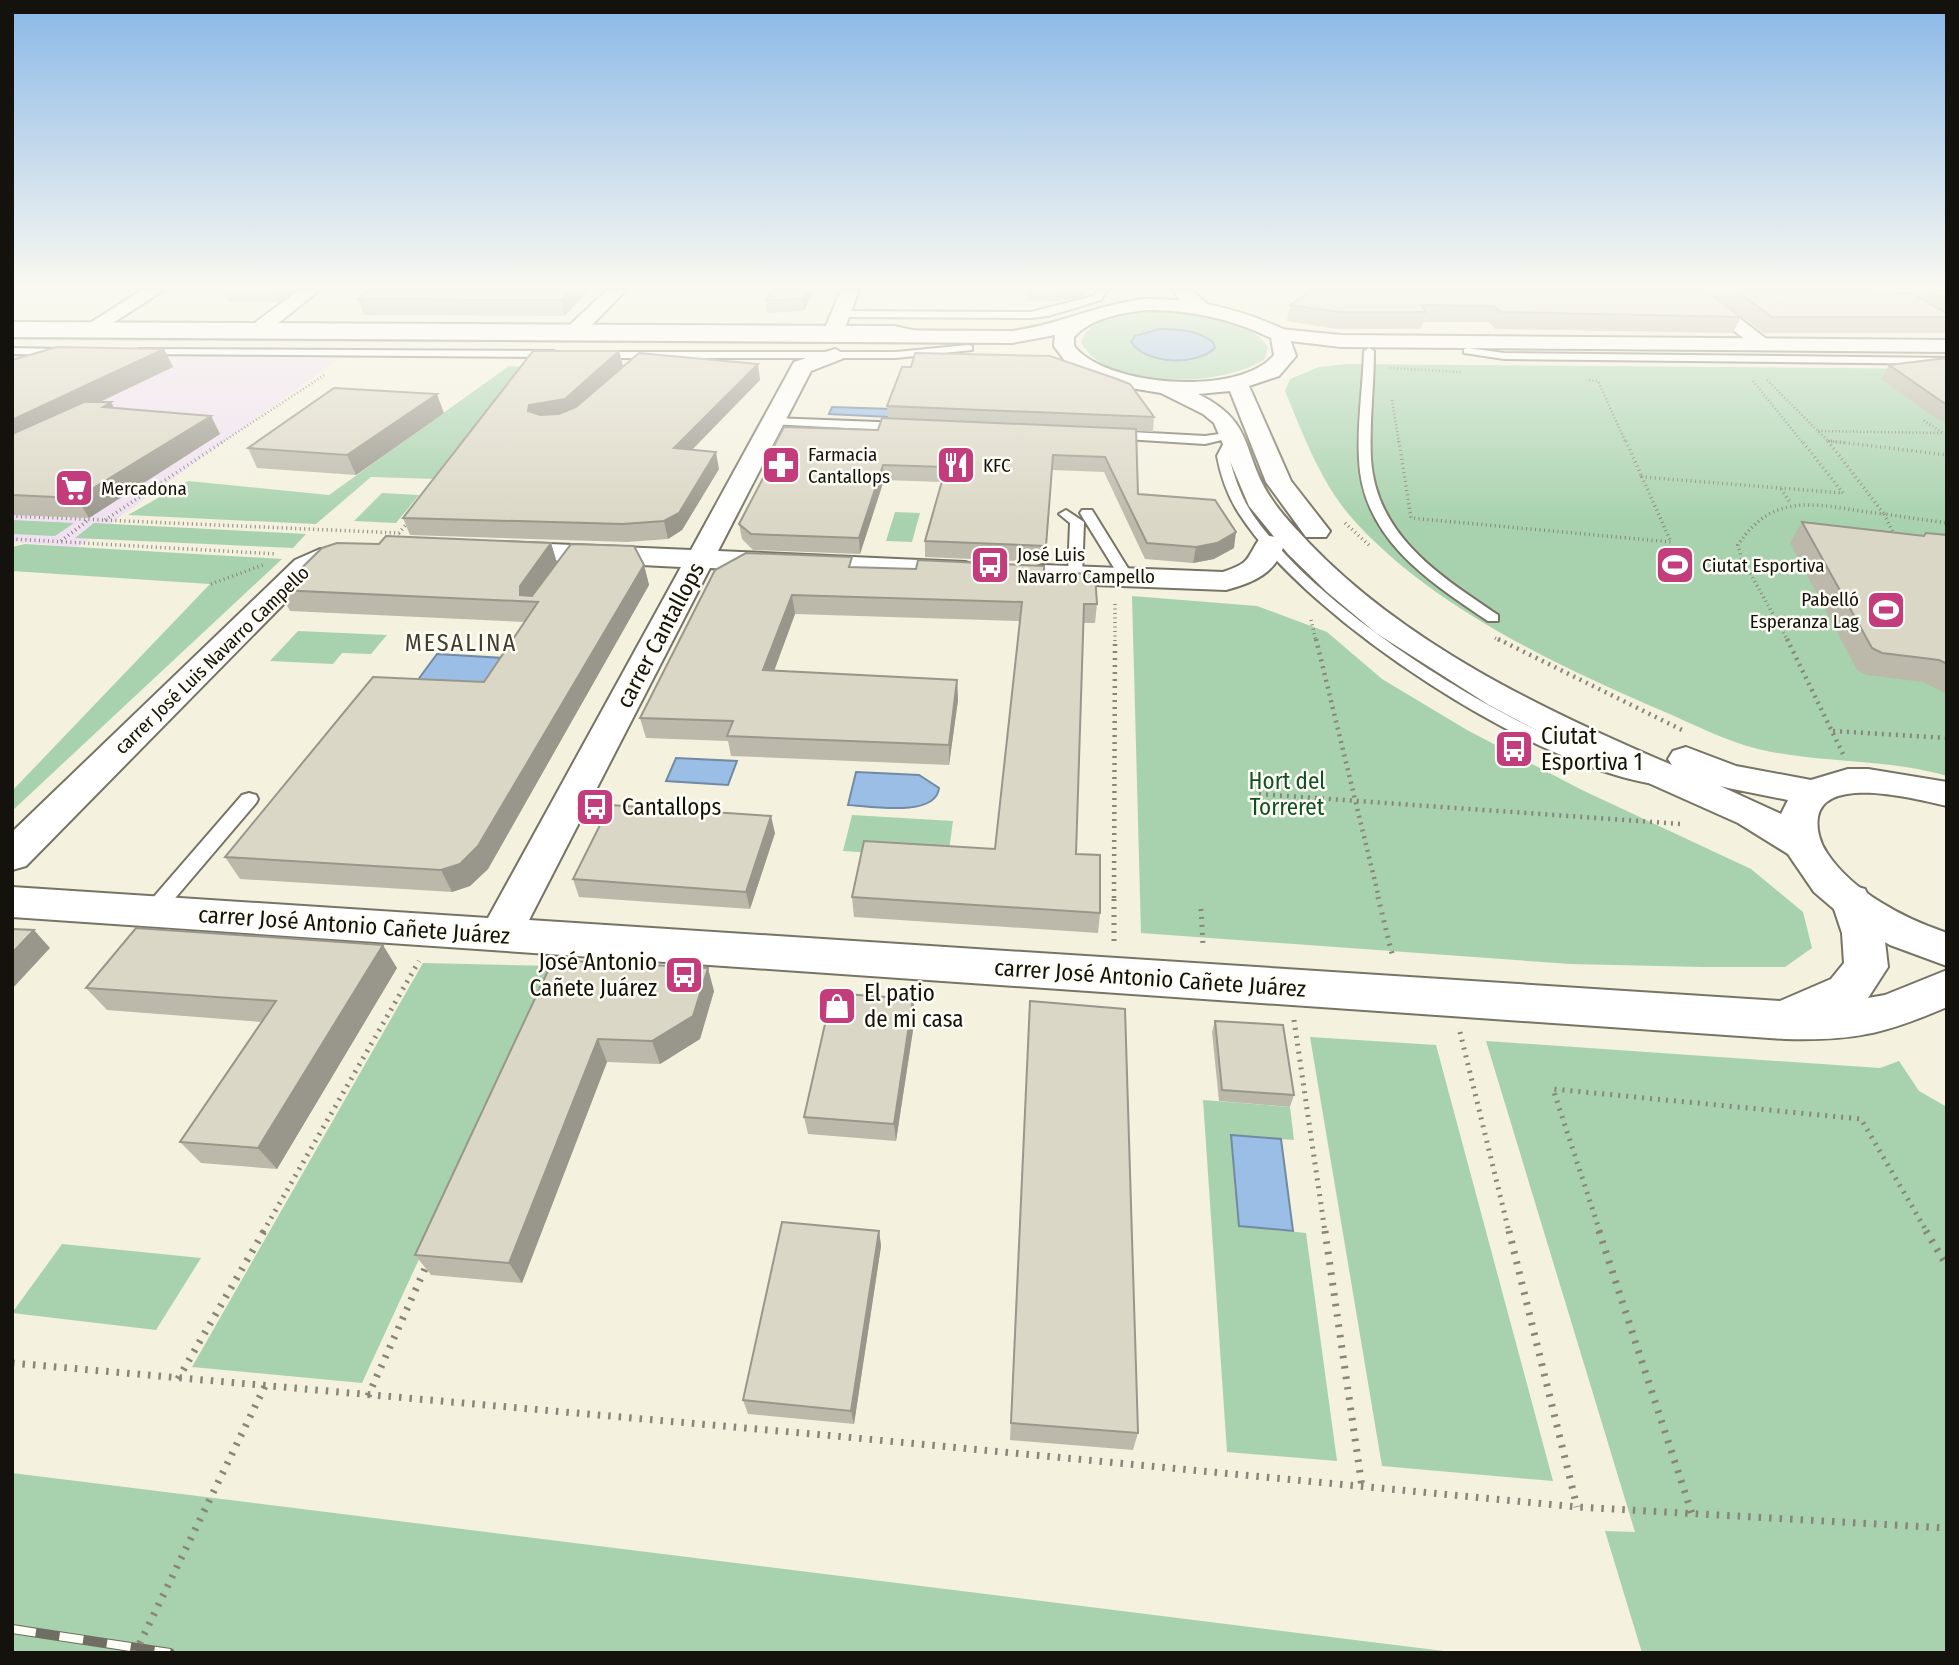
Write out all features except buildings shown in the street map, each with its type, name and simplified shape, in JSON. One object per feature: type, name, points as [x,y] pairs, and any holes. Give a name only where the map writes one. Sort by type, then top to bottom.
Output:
[{"type":"main road","name":"carrer Cantallops","points":[[500,935],[802,368]]},
{"type":"main road","points":[[1088,368],[1126,381],[1164,387],[1223,385],[1250,380],[1274,368]]},
{"type":"main road","points":[[1250,380],[1240,390],[1242,396],[1279,482],[1299,513],[1363,579],[1406,612],[1516,680],[1615,729],[1728,776],[1815,793]]},
{"type":"main road","points":[[1164,387],[1211,409],[1224,421],[1258,500],[1298,548],[1337,586],[1387,626],[1501,698],[1580,739],[1751,814],[1802,844]]},
{"type":"main road","points":[[470,549],[569,561],[700,559],[1075,576],[1121,585],[1226,581],[1254,571],[1268,558],[1270,544]]},
{"type":"main road","name":"carrer José Luis Navarro Campello","points":[[12,856],[305,566],[333,551],[347,549]]},
{"type":"main road","points":[[1947,794],[1909,785],[1871,781],[1830,786],[1815,793],[1799,814],[1798,828],[1802,844],[1829,881],[1851,900],[1893,927],[1947,950]]},
{"type":"main road","name":"carrer José Antonio Cañete Juárez","points":[[1785,1020],[1847,992],[1866,967],[1863,933],[1851,900]]},
{"type":"main road","name":"carrer José Antonio Cañete Juárez","points":[[12,902],[1785,1020],[1838,1022],[1877,1015],[1947,988]]},
{"type":"lane","points":[[1369,368],[1366,474],[1375,513],[1419,565],[1493,618]]},
{"type":"lane","points":[[773,422],[916,428]]},
{"type":"lane","points":[[1095,435],[1205,440],[1231,438],[1223,456],[1229,480],[1252,523],[1307,582],[1346,616],[1408,662],[1479,705],[1556,746],[1636,777],[1674,780]]},
{"type":"lane","points":[[1087,513],[1121,585]]},
{"type":"lane","points":[[1066,514],[1077,522],[1075,576]]},
{"type":"lane","points":[[152,912],[249,799]]},
{"type":"path","points":[[1387,368],[1391,368]]},
{"type":"path","points":[[104,520],[332,370]]},
{"type":"path","points":[[1762,376],[1828,441],[1884,514],[1894,534]]},
{"type":"path","points":[[1391,395],[1411,518],[1671,542],[1598,381],[1585,380]]},
{"type":"path","points":[[1642,477],[1843,493],[1751,382],[1768,380]]},
{"type":"path","points":[[1818,431],[1943,433],[1923,420]]},
{"type":"path","points":[[1828,441],[1947,455]]},
{"type":"path","points":[[1781,488],[1791,504]]},
{"type":"path","points":[[1846,761],[1791,646],[1741,557],[1738,545],[1758,521],[1780,507],[1791,504],[1947,523]]},
{"type":"path","points":[[12,516],[399,533],[416,512]]},
{"type":"path","points":[[60,542],[88,520]]},
{"type":"path","points":[[12,539],[278,554]]},
{"type":"path","points":[[1114,945],[1121,585]]},
{"type":"path","points":[[1311,620],[1393,959]]},
{"type":"path","points":[[1833,732],[1947,738]]},
{"type":"path","points":[[1259,794],[1681,824]]},
{"type":"path","points":[[1200,909],[1203,945]]},
{"type":"path","points":[[178,1378],[422,956]]},
{"type":"path","points":[[1293,1015],[1362,1487]]},
{"type":"path","points":[[1460,1032],[1577,1507]]},
{"type":"path","points":[[1692,1514],[1553,1089],[1861,1119],[1947,1266]]},
{"type":"path","points":[[368,1396],[431,1255]]},
{"type":"path","points":[[12,1363],[824,1435],[1577,1507],[1947,1528]]},
{"type":"path","points":[[135,1653],[265,1386]]},
{"type":"shaded area","points":[[12,368],[327,368],[78,547],[12,542]]},
{"type":"green space","points":[[507,368],[522,368],[437,479],[371,477],[316,524],[128,515],[188,481],[329,495]]},
{"type":"green space","points":[[1111,368],[1247,368],[1222,375],[1167,380],[1139,377]]},
{"type":"green space","name":"Ciutat Esportiva","points":[[1317,368],[1947,369],[1947,776],[1900,766],[1782,754],[1734,742],[1581,675],[1497,631],[1418,579],[1382,549],[1351,517],[1321,473],[1306,440],[1285,391],[1290,379]]},
{"type":"green space","points":[[382,493],[419,495],[396,523],[354,521]]},
{"type":"green space","points":[[895,512],[920,513],[912,542],[886,541]]},
{"type":"green space","points":[[12,520],[74,523],[55,536],[12,534]]},
{"type":"green space","points":[[94,523],[306,534],[293,548],[75,538]]},
{"type":"green space","points":[[25,544],[282,559],[12,811],[12,791],[210,584],[12,571],[12,547]]},
{"type":"green space","name":"Hort del Torreret","points":[[1132,596],[1257,606],[1327,632],[1382,679],[1467,730],[1582,790],[1751,869],[1803,912],[1812,948],[1785,967],[1703,967],[1570,964],[1141,933]]},
{"type":"green space","points":[[298,631],[387,635],[371,654],[342,653],[333,664],[270,661]]},
{"type":"green space","points":[[852,815],[953,821],[948,858],[843,851]]},
{"type":"green space","points":[[423,963],[554,966],[362,1383],[192,1367]]},
{"type":"green space","points":[[1310,1037],[1436,1045],[1553,1481],[1382,1466]]},
{"type":"green space","points":[[1486,1041],[1880,1068],[1899,1061],[1919,1091],[1947,1107],[1947,1653],[1642,1653],[1605,1531],[1635,1532]]},
{"type":"green space","points":[[1203,1100],[1290,1107],[1294,1140],[1231,1136],[1239,1226],[1306,1233],[1337,1461],[1227,1452]]},
{"type":"green space","points":[[62,1244],[201,1258],[156,1330],[12,1313]]},
{"type":"green space","points":[[12,1473],[1460,1653],[12,1653]]},
{"type":"water","points":[[832,407],[892,409],[889,417],[829,414]]},
{"type":"water","points":[[437,654],[503,658],[484,685],[417,681]]},
{"type":"water","points":[[676,758],[737,761],[728,785],[666,781]]},
{"type":"water","points":[[856,772],[919,775],[939,788],[935,797],[914,807],[848,805]]},
{"type":"water","points":[[1231,1135],[1281,1139],[1293,1231],[1239,1226]]},
{"type":"railway","points":[[12,1629],[170,1653]]},
{"type":"place","name":"Farmacia Cantallops","points":[[781,465]]},
{"type":"place","name":"KFC","points":[[956,465]]},
{"type":"place","name":"Mercadona","points":[[74,488]]},
{"type":"place","name":"José Luis Navarro Campello","points":[[990,565]]},
{"type":"place","name":"Ciutat Esportiva","points":[[1675,565]]},
{"type":"place","name":"Pabelló Esperanza Lag","points":[[1886,610]]},
{"type":"place","name":"Ciutat Esportiva 1","points":[[1514,749]]},
{"type":"place","name":"Cantallops","points":[[595,807]]},
{"type":"place","name":"José Antonio Cañete Juárez","points":[[684,975]]},
{"type":"place","name":"El patio de mi casa","points":[[837,1006]]},
{"type":"district","name":"MESALINA","points":[[461,643]]}]
